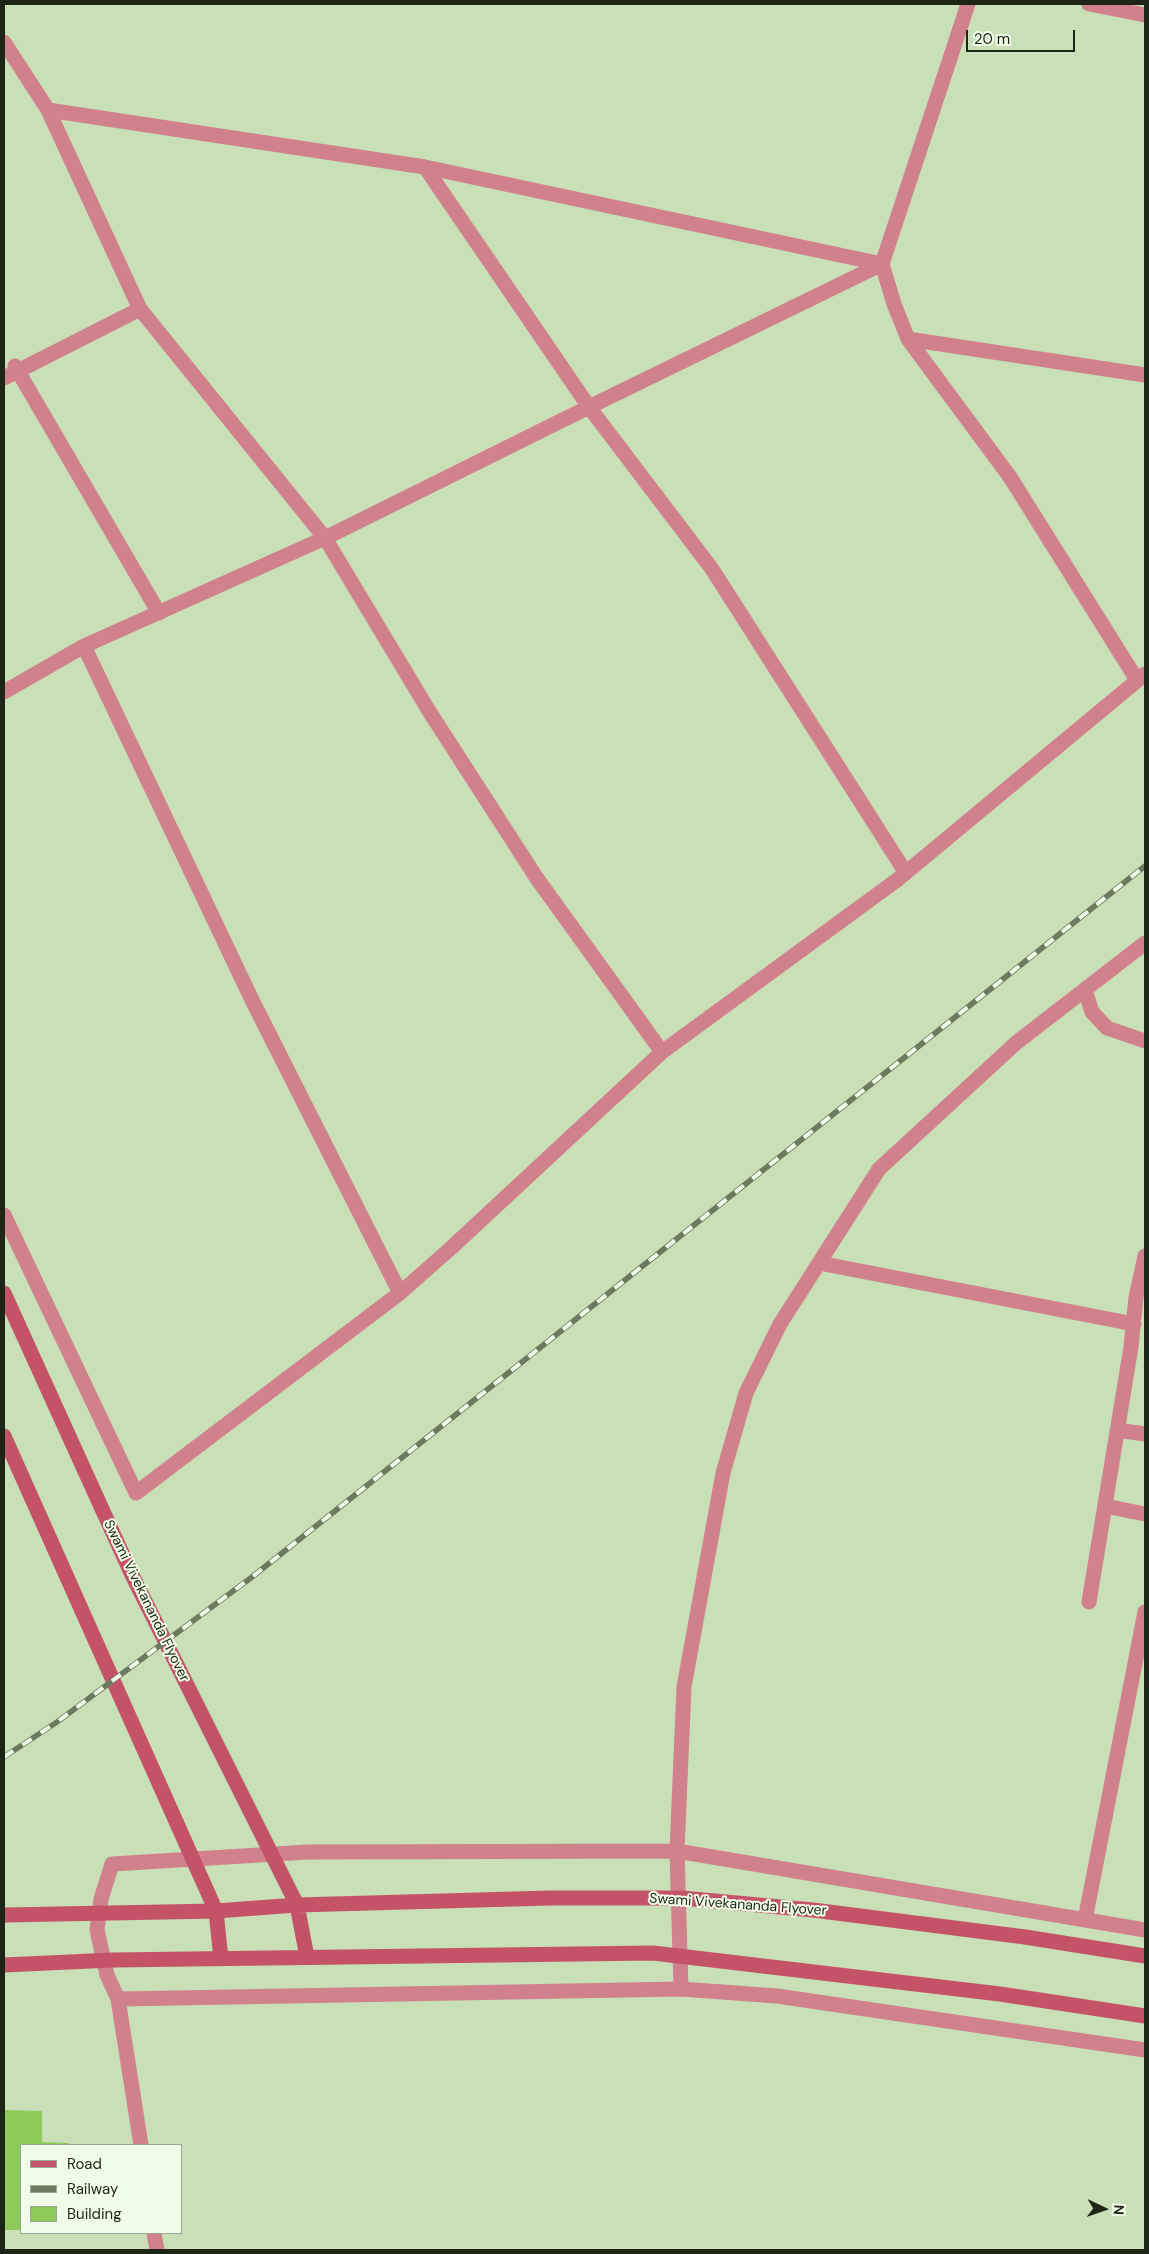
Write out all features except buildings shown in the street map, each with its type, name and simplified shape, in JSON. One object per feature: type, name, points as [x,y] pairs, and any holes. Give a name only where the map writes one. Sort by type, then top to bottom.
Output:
[{"type":"main road","name":"Swami Vivekananda Flyover","points":[[4,1293],[132,1576],[297,1905],[307,1957]]},
{"type":"main road","points":[[4,1436],[216,1910],[221,1959]]},
{"type":"main road","name":"Swami Vivekananda Flyover","points":[[4,1915],[216,1910],[297,1905],[550,1898],[682,1898],[813,1910],[1025,1937],[1145,1956]]},
{"type":"main road","points":[[4,1965],[307,1957],[653,1953],[1000,1994],[1145,2016]]},
{"type":"street","points":[[4,1215],[136,1493],[400,1292],[451,1248],[662,1052],[906,873],[1141,677],[1010,477],[908,339],[894,304],[882,264],[968,4]]},
{"type":"street","points":[[1089,4],[1145,15]]},
{"type":"street","points":[[4,42],[48,110],[140,309],[325,538],[429,711],[536,877],[662,1052]]},
{"type":"street","points":[[48,110],[425,167],[882,264]]},
{"type":"street","points":[[425,167],[588,406],[712,569],[906,873]]},
{"type":"street","points":[[4,692],[84,646],[325,538],[588,406],[882,264]]},
{"type":"street","points":[[4,378],[17,368],[140,309]]},
{"type":"street","points":[[908,339],[1145,376]]},
{"type":"street","points":[[17,368],[159,613]]},
{"type":"street","points":[[84,646],[252,1000],[400,1292]]},
{"type":"street","points":[[681,1989],[677,1851],[684,1687],[723,1473],[746,1393],[780,1324],[878,1169],[1016,1043],[1145,943]]},
{"type":"street","points":[[1085,990],[1092,1012],[1107,1028],[1145,1041]]},
{"type":"street","points":[[1089,1602],[1117,1430],[1138,1348],[1134,1324],[1141,1298],[1145,1256]]},
{"type":"street","points":[[819,1263],[1134,1324]]},
{"type":"street","points":[[1117,1430],[1145,1434]]},
{"type":"street","points":[[1105,1506],[1145,1514]]},
{"type":"street","points":[[1084,1920],[1145,1612]]},
{"type":"street","points":[[141,2144],[118,1999],[107,1975],[97,1930],[101,1899],[112,1864],[308,1852],[677,1851],[1145,1930]]},
{"type":"street","points":[[118,1999],[681,1989],[777,1996],[1145,2050]]},
{"type":"street","points":[[154,2234],[156,2250]]},
{"type":"railway","points":[[4,1757],[57,1722],[252,1577],[1145,866]]}]
